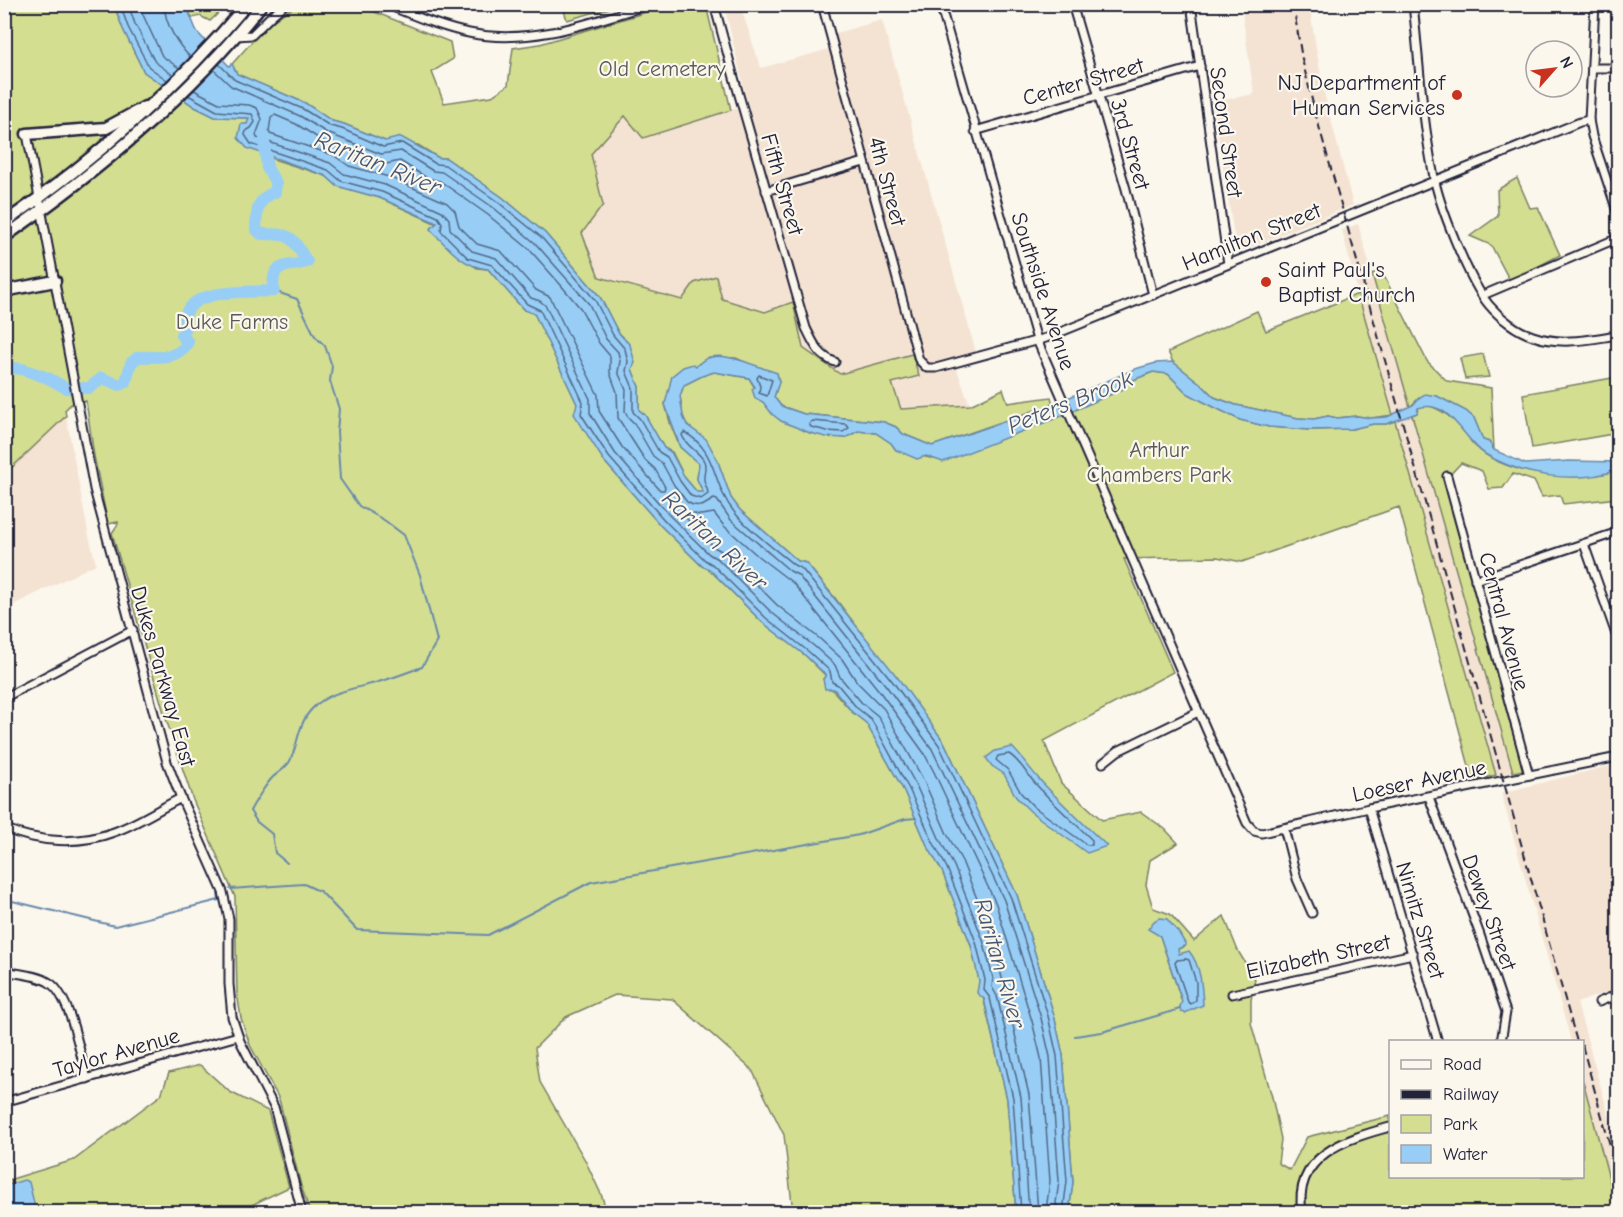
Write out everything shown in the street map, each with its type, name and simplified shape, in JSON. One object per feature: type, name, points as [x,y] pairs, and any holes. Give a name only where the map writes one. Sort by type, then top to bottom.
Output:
[{"type":"highway","points":[[4,223],[91,159],[137,115],[160,98],[247,4]]},
{"type":"highway","points":[[4,237],[101,166],[148,126],[236,36],[262,4]]},
{"type":"highway","points":[[27,134],[106,128],[137,115]]},
{"type":"highway","points":[[4,291],[55,281]]},
{"type":"street","points":[[236,36],[252,35],[285,4]]},
{"type":"street","points":[[386,4],[442,26],[470,33],[512,36],[556,32],[651,4]]},
{"type":"street","name":"Fifth Street","points":[[714,4],[806,328],[818,351],[828,360],[835,362]]},
{"type":"street","name":"4th Street","points":[[822,4],[919,360],[923,366]]},
{"type":"street","name":"Southside Avenue","points":[[940,4],[1037,340],[1241,809]]},
{"type":"street","name":"3rd Street","points":[[1072,4],[1126,189],[1153,295]]},
{"type":"street","name":"Second Street","points":[[1191,4],[1228,264]]},
{"type":"street","points":[[1413,4],[1426,126],[1435,181],[1447,218],[1483,295],[1505,320],[1533,337],[1568,342],[1618,334]]},
{"type":"street","points":[[1595,4],[1589,120],[1592,136],[1618,214]]},
{"type":"street","name":"Center Street","points":[[975,131],[1200,66]]},
{"type":"street","points":[[1592,68],[1618,68]]},
{"type":"street","name":"Hamilton Street","points":[[923,366],[936,368],[1037,340],[1589,120]]},
{"type":"street","name":"Dukes Parkway East","points":[[27,134],[94,489],[154,714],[181,798],[218,879],[226,905],[229,927],[231,1004],[238,1036],[274,1107],[302,1212]]},
{"type":"street","points":[[766,191],[864,162]]},
{"type":"street","points":[[1483,295],[1618,238]]},
{"type":"street","name":"Central Avenue","points":[[1447,476],[1529,775]]},
{"type":"street","points":[[1475,580],[1618,532]]},
{"type":"street","points":[[1584,544],[1618,640]]},
{"type":"street","points":[[4,698],[133,630]]},
{"type":"street","points":[[1103,763],[1118,751],[1198,712]]},
{"type":"street","name":"Loeser Avenue","points":[[1241,809],[1247,824],[1254,831],[1262,833],[1369,808],[1618,757]]},
{"type":"street","name":"Dewey Street","points":[[1429,796],[1506,1012],[1501,1040]]},
{"type":"street","points":[[4,828],[41,839],[64,841],[91,838],[122,829],[181,798]]},
{"type":"street","name":"Nimitz Street","points":[[1369,808],[1438,1040]]},
{"type":"street","points":[[1284,828],[1297,879],[1312,913]]},
{"type":"street","name":"Elizabeth Street","points":[[1232,994],[1413,954]]},
{"type":"street","points":[[4,971],[41,978],[62,994],[87,1079]]},
{"type":"street","points":[[1599,1002],[1618,994]]},
{"type":"street","name":"Taylor Avenue","points":[[4,1102],[238,1036]]},
{"type":"street","points":[[1302,1212],[1300,1196],[1302,1182],[1307,1171],[1316,1161],[1332,1148],[1359,1136],[1389,1127]]},
{"type":"shaded area","points":[[724,5],[740,5],[761,68],[833,48],[829,35],[882,20],[977,356],[954,362],[970,405],[901,410],[892,382],[840,374],[803,348],[765,313],[722,299],[715,276],[682,300],[599,277],[582,233],[603,205],[590,154],[626,116],[643,138],[748,105]]},
{"type":"shaded area","points":[[1241,5],[1309,5],[1323,89],[1353,205],[1241,251],[1236,249],[1213,102],[1254,94]]},
{"type":"shaded area","points":[[1358,224],[1513,772],[1496,775],[1358,294],[1342,230]]},
{"type":"shaded area","points":[[66,416],[96,564],[5,609],[5,474]]},
{"type":"shaded area","points":[[1609,766],[1618,794],[1618,829],[1611,831],[1618,849],[1618,988],[1577,1003],[1618,1148],[1618,1209],[1584,1085],[1584,1040],[1571,1040],[1501,793]]},
{"type":"green space","points":[[562,4],[621,4],[621,5],[567,20]]},
{"type":"green space","name":"Duke Farms","points":[[5,5],[114,5],[144,72],[195,107],[215,117],[250,118],[247,124],[267,157],[326,176],[338,186],[380,198],[437,224],[431,229],[477,268],[488,269],[524,310],[534,313],[590,437],[604,461],[661,526],[702,566],[709,569],[762,622],[806,656],[826,676],[823,679],[852,712],[866,723],[904,791],[927,845],[942,871],[971,945],[1007,1099],[1016,1212],[793,1212],[784,1135],[752,1070],[672,999],[615,995],[566,1017],[535,1048],[540,1082],[585,1160],[607,1212],[310,1212],[301,1186],[279,1099],[250,1045],[241,1018],[237,993],[235,897],[193,800],[164,713],[112,533],[118,522],[108,524],[94,456],[86,401],[71,404],[65,410],[66,416],[5,474]]},
{"type":"green space","points":[[186,5],[227,5],[210,21],[200,16],[192,18]]},
{"type":"green space","name":"Old Cemetery","points":[[299,5],[357,5],[450,42],[453,59],[432,72],[444,103],[492,96],[508,85],[513,48],[540,44],[670,5],[706,5],[731,110],[643,138],[625,116],[591,154],[603,205],[582,233],[599,277],[682,300],[694,283],[716,276],[722,299],[765,312],[793,302],[803,348],[840,374],[912,354],[919,376],[892,383],[901,409],[970,405],[1003,389],[1008,403],[1051,397],[1053,404],[932,446],[903,434],[896,427],[884,422],[804,414],[781,406],[774,397],[779,382],[777,373],[736,358],[709,357],[696,366],[665,404],[680,447],[699,464],[697,479],[703,493],[697,492],[685,478],[672,452],[664,448],[645,415],[639,410],[639,387],[623,337],[618,332],[600,297],[545,233],[502,197],[446,158],[439,158],[418,145],[385,141],[332,121],[305,103],[237,74],[232,64],[247,47],[271,23]]},
{"type":"green space","points":[[1517,178],[1530,208],[1538,207],[1560,255],[1510,281],[1491,245],[1470,236],[1498,216],[1497,190]]},
{"type":"green space","points":[[1381,270],[1427,361],[1447,381],[1491,388],[1494,450],[1489,442],[1483,440],[1474,418],[1466,411],[1437,396],[1420,397],[1410,407],[1372,274]]},
{"type":"green space","points":[[1358,294],[1393,415],[1371,418],[1328,416],[1314,419],[1298,418],[1236,405],[1214,397],[1173,362],[1168,352],[1257,311],[1266,331]]},
{"type":"green space","points":[[1483,354],[1489,377],[1465,379],[1460,358]]},
{"type":"green space","name":"Arthur Chambers Park","points":[[714,372],[749,378],[763,402],[810,433],[845,438],[858,431],[876,433],[891,443],[896,450],[943,461],[1059,417],[1123,389],[1123,384],[1153,372],[1168,374],[1187,393],[1240,420],[1269,427],[1310,430],[1352,429],[1395,421],[1496,775],[1473,781],[1399,507],[1242,562],[1217,557],[1124,559],[1173,672],[1044,741],[1061,783],[1102,820],[1141,812],[1165,829],[1178,843],[1150,860],[1146,885],[1153,908],[1170,914],[1194,941],[1224,916],[1238,951],[1255,979],[1251,1000],[1251,1023],[1272,1097],[1281,1139],[1278,1163],[1290,1170],[1307,1137],[1389,1116],[1389,1178],[1584,1178],[1584,1085],[1618,1212],[1072,1212],[1070,1205],[1073,1182],[1063,1055],[1054,1015],[1017,895],[944,742],[806,563],[798,561],[740,510],[731,498],[717,459],[706,440],[687,425],[683,416],[680,396],[684,385]],"holes":[[[1160,936],[1185,946],[1178,949],[1185,1013],[1180,1007],[1182,1002]]]},
{"type":"green space","points":[[1618,377],[1618,433],[1532,448],[1523,394]]},
{"type":"green space","points":[[1427,405],[1447,415],[1475,446],[1488,456],[1505,464],[1523,470],[1564,476],[1602,474],[1618,470],[1618,498],[1563,504],[1560,495],[1542,497],[1534,481],[1513,474],[1503,488],[1489,489],[1482,471],[1461,463],[1444,481],[1523,770],[1513,772],[1412,415],[1417,413],[1418,408]]},
{"type":"green space","points":[[200,1065],[230,1092],[268,1111],[289,1187],[237,1212],[14,1212],[5,1209],[5,1181],[74,1160],[161,1095],[169,1073]]},
{"type":"water","points":[[114,5],[186,5],[197,32],[229,66],[232,64],[237,74],[305,103],[332,121],[385,141],[401,137],[439,158],[446,158],[502,197],[545,233],[600,297],[618,332],[630,345],[635,363],[632,369],[639,387],[639,410],[645,415],[664,448],[671,452],[685,478],[697,492],[703,492],[697,479],[699,464],[680,447],[665,404],[672,376],[683,367],[693,364],[696,366],[715,356],[733,358],[777,373],[779,382],[774,397],[781,406],[804,414],[884,422],[896,427],[903,434],[932,446],[1042,409],[1135,369],[1156,363],[1173,362],[1214,397],[1236,405],[1298,418],[1387,417],[1413,405],[1425,394],[1437,396],[1466,411],[1474,418],[1483,440],[1489,442],[1494,450],[1525,464],[1569,461],[1618,462],[1618,470],[1585,477],[1568,477],[1550,476],[1516,468],[1485,454],[1447,414],[1429,407],[1418,408],[1417,413],[1386,424],[1373,424],[1352,429],[1310,430],[1269,427],[1240,420],[1187,393],[1168,374],[1153,372],[1123,384],[1123,389],[1059,417],[943,462],[926,456],[917,459],[896,450],[891,443],[876,433],[858,431],[845,438],[826,437],[781,421],[763,402],[755,398],[752,389],[755,387],[749,378],[714,372],[684,385],[680,396],[683,416],[687,425],[706,439],[717,459],[731,498],[740,510],[798,561],[806,563],[898,678],[944,742],[1017,895],[1054,1015],[1063,1055],[1073,1182],[1070,1204],[1072,1212],[1016,1212],[1007,1099],[984,999],[977,993],[979,981],[971,945],[942,871],[927,845],[904,791],[866,723],[852,712],[834,689],[825,689],[823,679],[826,675],[806,656],[762,622],[709,569],[702,566],[661,526],[604,461],[574,414],[577,404],[534,313],[524,310],[488,269],[470,264],[456,255],[430,229],[437,223],[380,198],[337,186],[326,176],[247,148],[238,138],[241,124],[247,124],[249,118],[215,117],[195,107],[144,72]]},
{"type":"water","points":[[1012,747],[1047,788],[1107,846],[1087,853],[1031,812],[1016,797],[1004,774],[992,766],[986,758],[995,751]]},
{"type":"water","points":[[1159,918],[1167,919],[1179,933],[1186,945],[1178,949],[1179,954],[1189,951],[1198,970],[1203,1005],[1185,1013],[1181,1012],[1182,1001],[1160,936],[1148,929]]},
{"type":"water","points":[[24,1180],[29,1182],[36,1212],[5,1212],[5,1186]]},
{"type":"waterway","points":[[4,367],[22,369],[48,378],[66,388],[89,388],[102,378],[120,385],[126,382],[131,363],[138,357],[172,355],[183,348],[188,342],[181,335],[186,328],[186,315],[191,305],[216,294],[274,291],[273,281],[277,270],[307,262],[290,238],[261,234],[256,229],[259,206],[264,198],[275,192],[276,183],[267,168],[264,142]]},
{"type":"waterway","points":[[274,291],[297,299],[315,336],[325,346],[332,366],[330,381],[339,409],[337,432],[340,479],[359,506],[404,535],[420,575],[437,641],[422,667],[334,695],[311,710],[301,728],[290,761],[270,780],[250,811],[257,822],[272,834],[275,853],[287,863]]},
{"type":"waterway","points":[[230,889],[304,884],[321,892],[357,930],[488,935],[591,882],[859,835],[905,819],[916,818]]},
{"type":"waterway","points":[[4,899],[115,926],[219,900],[218,894]]},
{"type":"waterway","points":[[1075,1036],[1102,1032],[1180,1009]]},
{"type":"railway","points":[[1293,4],[1302,59],[1315,112],[1576,1040]]},
{"type":"railway","points":[[1584,1052],[1618,1174]]},
{"type":"place","name":"NJ Department of Human Services","points":[[1457,95]]},
{"type":"place","name":"Saint Paul's Baptist Church","points":[[1266,282]]},
{"type":"water label","name":"Raritan River","points":[[378,163]]},
{"type":"water label","name":"Peters Brook","points":[[1070,402]]},
{"type":"water label","name":"Raritan River","points":[[715,540]]},
{"type":"water label","name":"Raritan River","points":[[1000,963]]}]
